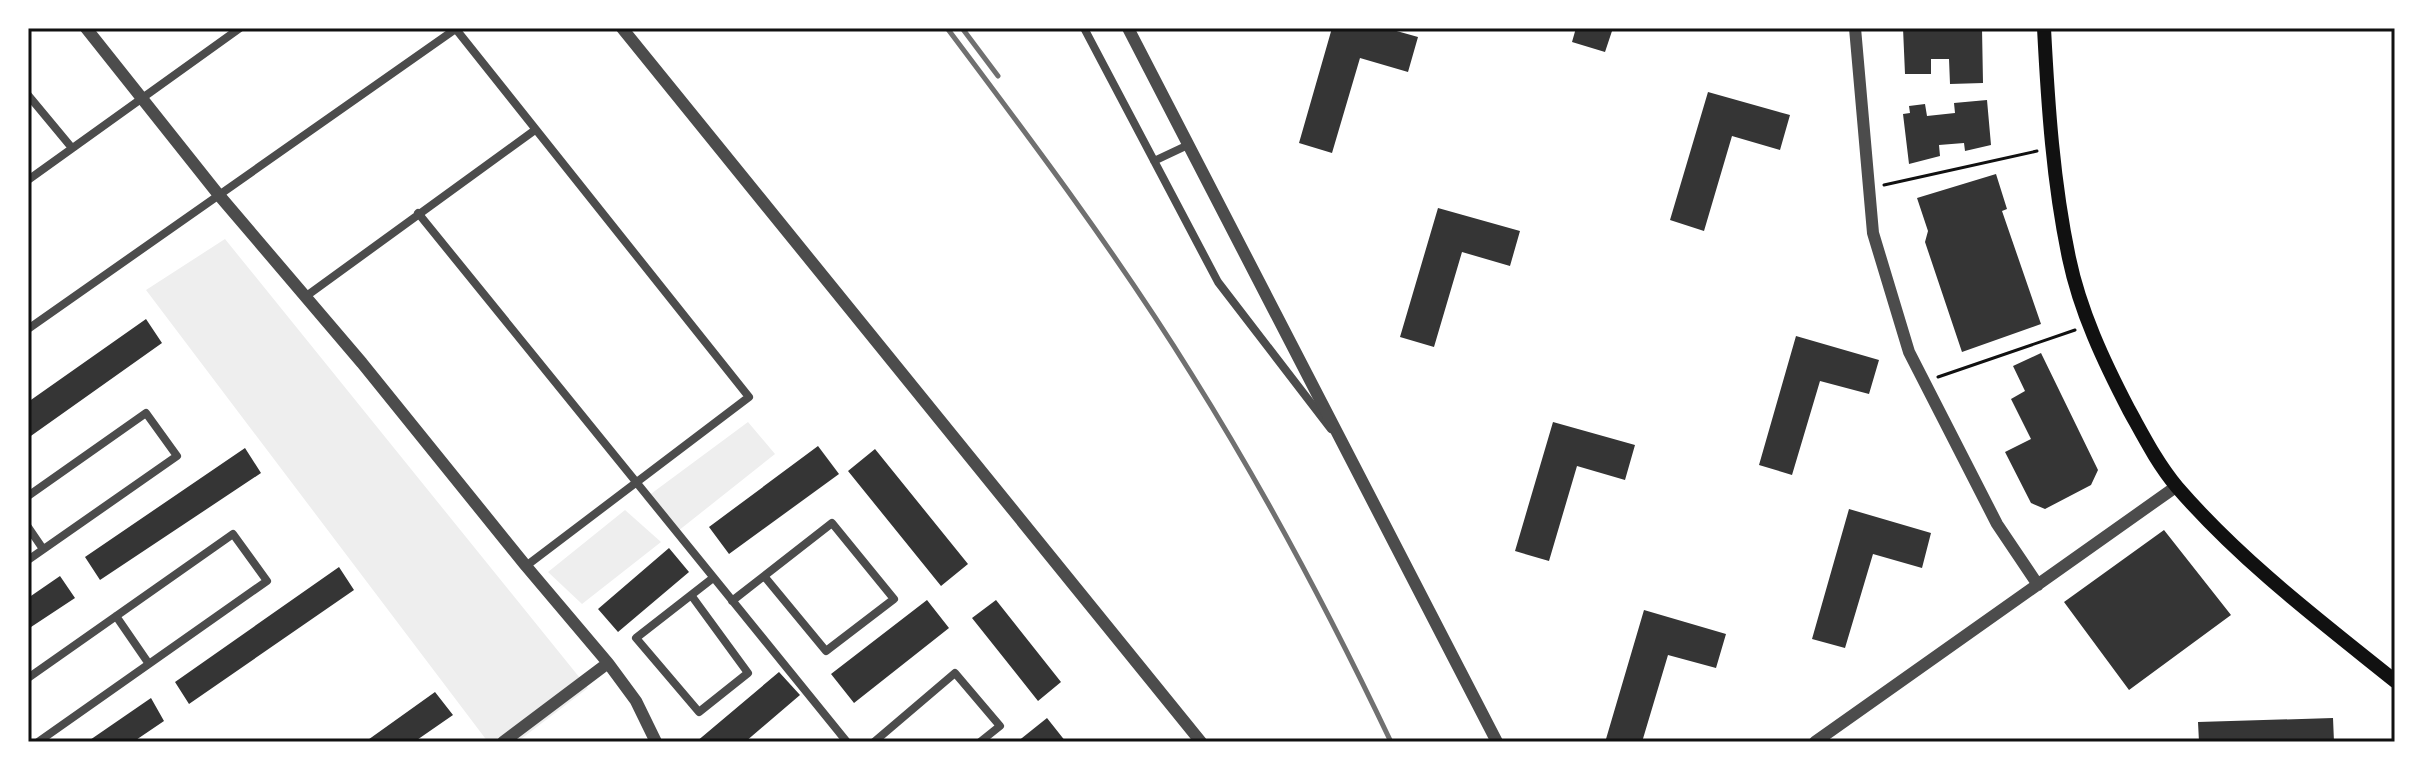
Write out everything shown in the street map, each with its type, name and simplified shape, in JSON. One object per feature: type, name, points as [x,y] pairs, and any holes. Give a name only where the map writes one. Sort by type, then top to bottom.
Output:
[{"type":"main road","points":[[2044,28],[2053,148],[2069,260],[2090,325],[2140,431],[2153,455],[2177,486],[2244,556],[2293,600],[2395,681]]},
{"type":"street","points":[[86,28],[218,194],[608,663],[636,701],[656,742]]},
{"type":"street","points":[[28,180],[240,28]]},
{"type":"street","points":[[28,329],[456,28],[749,397],[526,566]]},
{"type":"street","points":[[622,28],[1201,742]]},
{"type":"street","points":[[1084,28],[1218,282],[1343,446]]},
{"type":"street","points":[[1128,28],[1497,742]]},
{"type":"street","points":[[1855,28],[1873,233],[1909,352],[1997,524],[2038,585]]},
{"type":"street","points":[[28,95],[72,148]]},
{"type":"street","points":[[305,297],[535,130]]},
{"type":"street","points":[[1154,161],[1188,145]]},
{"type":"street","points":[[418,213],[847,742]]},
{"type":"street","points":[[28,496],[146,413],[177,456],[28,560]]},
{"type":"street","points":[[1815,742],[2177,486]]},
{"type":"street","points":[[732,601],[764,576],[832,523],[894,599],[826,651],[764,576]]},
{"type":"street","points":[[28,527],[43,549]]},
{"type":"street","points":[[28,678],[233,534],[267,581],[38,742]]},
{"type":"street","points":[[691,595],[748,673],[699,712],[636,638],[691,595],[713,578]]},
{"type":"street","points":[[116,616],[149,664]]},
{"type":"street","points":[[503,742],[608,663]]},
{"type":"street","points":[[881,740],[955,673],[1000,726],[980,742]]},
{"type":"path","points":[[1869,188],[2053,148]]},
{"type":"path","points":[[1924,382],[2090,325]]},
{"type":"shaded area","points":[[225,239],[588,688],[517,742],[488,742],[146,290]]},
{"type":"shaded area","points":[[748,422],[775,454],[678,531],[644,499]]},
{"type":"shaded area","points":[[625,510],[661,542],[582,604],[548,572]]},
{"type":"building","points":[[1332,28],[1386,28],[1418,37],[1408,72],[1360,58],[1332,153],[1299,143]]},
{"type":"building","points":[[1576,28],[1613,28],[1605,52],[1572,42]]},
{"type":"building","points":[[1903,28],[1982,28],[1983,83],[1950,84],[1949,59],[1931,59],[1931,74],[1905,74]]},
{"type":"building","points":[[1708,92],[1790,115],[1780,150],[1732,136],[1704,231],[1670,220]]},
{"type":"building","points":[[1987,100],[1991,145],[1965,151],[1964,143],[1939,145],[1940,156],[1909,164],[1903,114],[1910,113],[1909,106],[1925,104],[1927,116],[1955,113],[1954,103]]},
{"type":"building","points":[[1996,174],[2007,209],[2002,211],[2041,324],[1962,352],[1925,242],[1928,231],[1917,198]]},
{"type":"building","points":[[1438,208],[1520,231],[1510,266],[1462,252],[1434,347],[1400,337]]},
{"type":"building","points":[[146,319],[162,343],[28,438],[28,402]]},
{"type":"building","points":[[1796,336],[1879,360],[1869,394],[1820,381],[1792,475],[1759,465]]},
{"type":"building","points":[[2041,353],[2098,470],[2091,485],[2045,509],[2031,503],[2005,452],[2031,439],[2011,399],[2025,391],[2013,366]]},
{"type":"building","points":[[1553,422],[1635,445],[1625,480],[1577,466],[1549,561],[1515,551]]},
{"type":"building","points":[[818,446],[839,474],[729,554],[709,527]]},
{"type":"building","points":[[245,448],[261,473],[100,580],[85,557]]},
{"type":"building","points":[[875,449],[968,564],[941,586],[848,471]]},
{"type":"building","points":[[1849,509],[1931,533],[1922,568],[1873,554],[1845,648],[1812,639]]},
{"type":"building","points":[[2164,530],[2231,615],[2129,690],[2064,602]]},
{"type":"building","points":[[669,548],[689,572],[618,632],[598,609]]},
{"type":"building","points":[[339,567],[354,590],[189,704],[175,682]]},
{"type":"building","points":[[60,576],[75,598],[28,629],[28,598]]},
{"type":"building","points":[[927,600],[949,628],[854,703],[831,674]]},
{"type":"building","points":[[996,600],[1061,682],[1038,701],[972,618]]},
{"type":"building","points":[[1644,610],[1726,634],[1716,668],[1668,655],[1642,742],[1615,742],[1606,739]]},
{"type":"building","points":[[779,672],[800,695],[745,742],[696,742]]},
{"type":"building","points":[[435,692],[453,715],[414,742],[365,742]]},
{"type":"building","points":[[151,698],[164,721],[133,742],[87,742]]},
{"type":"building","points":[[1047,718],[1066,742],[1017,742]]},
{"type":"building","points":[[2333,718],[2334,742],[2199,742],[2198,722]]},
{"type":"railway","points":[[947,28],[1104,242],[1192,375],[1297,556],[1391,742]]},
{"type":"railway","points":[[962,28],[998,76]]}]
